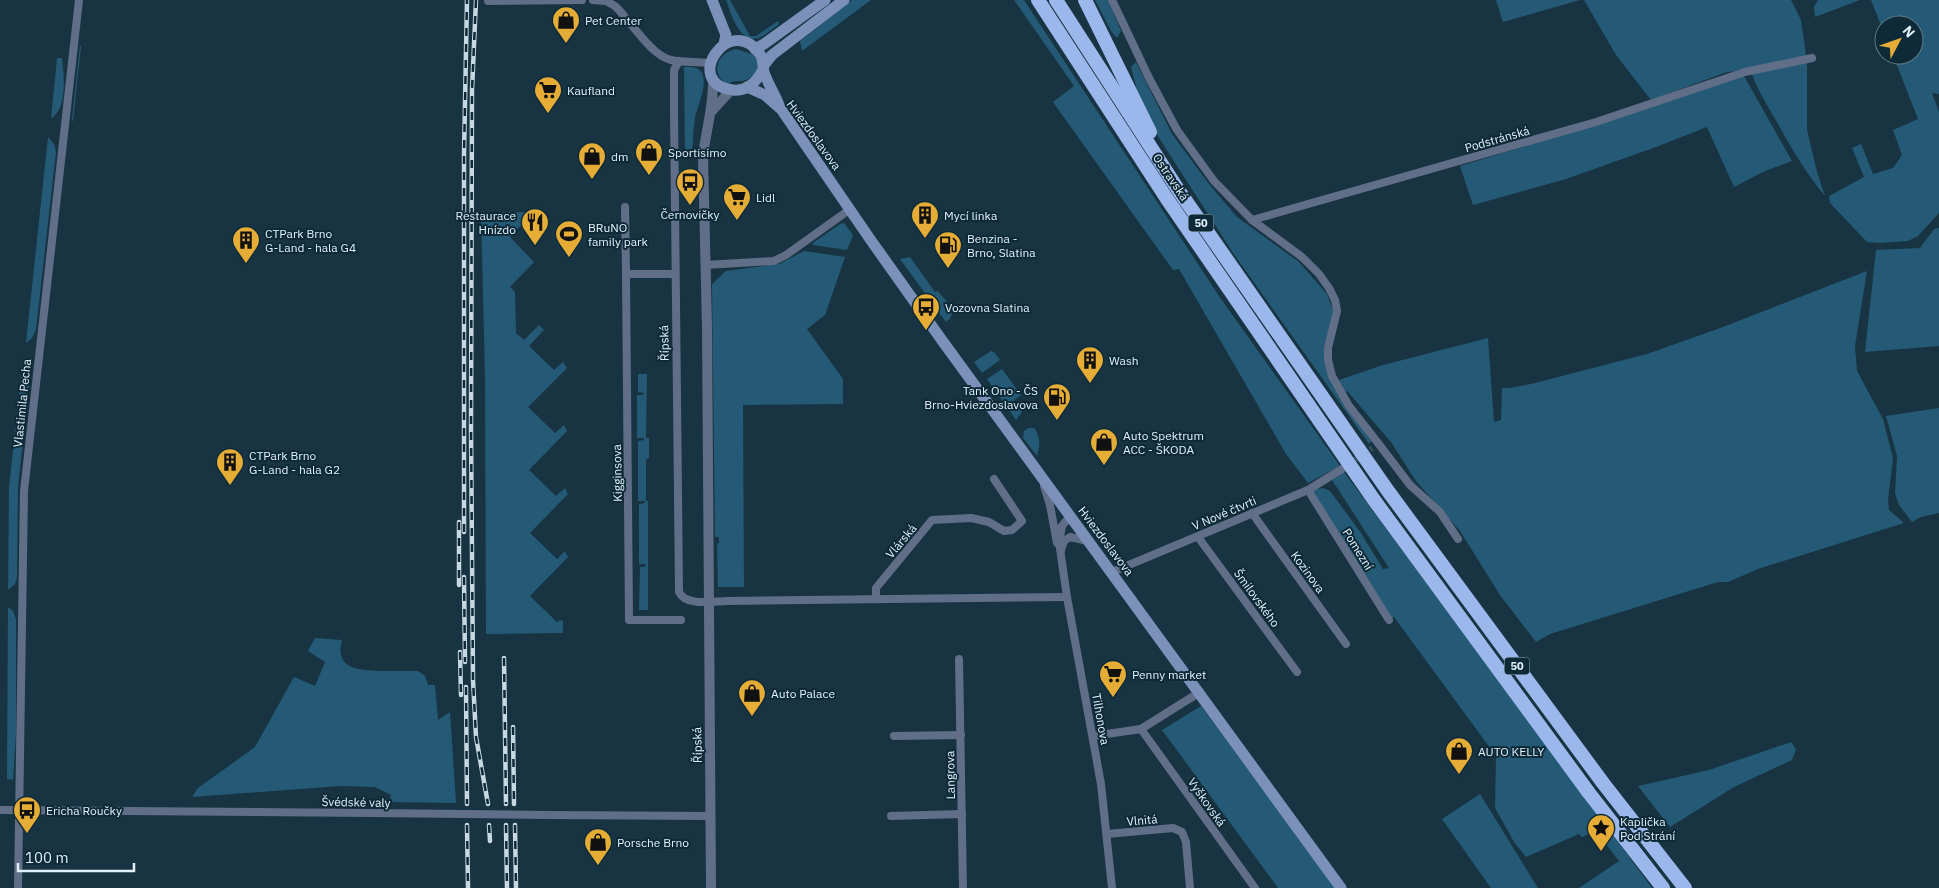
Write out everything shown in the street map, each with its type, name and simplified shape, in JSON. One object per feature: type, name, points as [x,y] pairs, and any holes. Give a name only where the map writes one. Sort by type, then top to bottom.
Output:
[{"type":"highway","name":"Ostravská","points":[[1038,0],[1167,199],[1374,500],[1583,785],[1663,888]]},
{"type":"highway","name":"Ostravská","points":[[1056,0],[1179,191],[1354,442],[1598,775],[1685,888]]},
{"type":"highway","name":"50","points":[[1085,0],[1179,191]]},
{"type":"main road","points":[[755,48],[764,44],[825,0]]},
{"type":"main road","points":[[739,42],[724,44],[714,52],[710,63],[713,79],[722,87],[731,90],[747,87],[757,80],[772,55],[842,1]]},
{"type":"main road","points":[[714,3],[732,35],[739,42],[755,48],[761,56],[763,68],[781,109]]},
{"type":"main road","points":[[714,3],[726,35],[724,44]]},
{"type":"main road","name":"Hviezdoslavova","points":[[747,87],[765,95],[781,109],[849,210],[1341,888]]},
{"type":"street","name":"Vlastimila Pecha","points":[[20,812],[24,491],[79,0]]},
{"type":"street","points":[[488,1],[582,0]]},
{"type":"street","points":[[593,0],[606,1],[616,6],[661,56],[679,62],[692,60],[710,63]]},
{"type":"street","points":[[1112,0],[1176,130],[1214,181],[1252,220],[1302,257],[1330,288],[1337,311],[1328,348],[1328,360],[1332,376],[1375,446],[1410,485],[1440,512],[1458,539]]},
{"type":"street","name":"Podstránská","points":[[1252,220],[1596,122],[1745,72],[1812,58]]},
{"type":"street","name":"Řípská","points":[[679,62],[674,70],[679,592],[688,601],[710,601]]},
{"type":"street","name":"Řípská","points":[[711,888],[710,601],[703,156],[708,116],[714,98],[713,79]]},
{"type":"street","points":[[708,116],[731,90]]},
{"type":"street","name":"Kigginsova","points":[[625,207],[629,620],[681,620]]},
{"type":"street","points":[[705,264],[774,261],[786,255],[849,210]]},
{"type":"street","points":[[626,274],[675,274]]},
{"type":"street","name":"V Nové čtvrti","points":[[1112,572],[1308,490],[1342,469]]},
{"type":"street","name":"Tilhonova","points":[[1039,474],[1050,505],[1093,736],[1107,834],[1112,888]]},
{"type":"street","name":"Vlárská","points":[[876,599],[876,588],[932,520],[971,518],[989,522],[1004,531],[1012,530],[1022,521],[994,479]]},
{"type":"street","name":"Pomezní","points":[[1308,490],[1389,620]]},
{"type":"street","name":"Kozinova","points":[[1252,513],[1346,644]]},
{"type":"street","name":"Tilhonova","points":[[1060,554],[1060,533],[1062,526],[1070,516]]},
{"type":"street","points":[[1060,554],[1064,541],[1070,537],[1088,541]]},
{"type":"street","name":"Šmilovského","points":[[1198,537],[1297,672]]},
{"type":"street","points":[[710,601],[1067,597]]},
{"type":"street","name":"Langrova","points":[[960,659],[963,888]]},
{"type":"street","points":[[1093,736],[1141,729],[1200,692]]},
{"type":"street","name":"Vyškovská","points":[[1141,729],[1255,888]]},
{"type":"street","name":"Langrova","points":[[894,736],[961,735]]},
{"type":"street","name":"Švédské valy","points":[[0,810],[20,812],[711,816]]},
{"type":"street","points":[[18,888],[20,812]]},
{"type":"street","name":"Langrova","points":[[891,816],[962,814]]},
{"type":"street","name":"Vlnitá","points":[[1107,834],[1173,828],[1182,832],[1186,842],[1190,888]]},
{"type":"shaded area","points":[[726,0],[730,0],[750,36],[756,36],[778,21],[779,24],[759,38],[752,39],[741,32],[737,26]]},
{"type":"shaded area","points":[[852,0],[871,0],[802,51],[800,41]]},
{"type":"shaded area","points":[[1014,0],[1024,0],[1221,299],[1340,466],[1308,483],[1286,454],[1179,269],[1173,270],[1053,102],[1074,86]]},
{"type":"shaded area","points":[[1095,0],[1108,0],[1121,31],[1117,38],[1111,31]]},
{"type":"shaded area","points":[[1496,0],[1580,0],[1503,22]]},
{"type":"shaded area","points":[[1584,0],[1791,0],[1801,20],[1807,62],[1807,130],[1825,196],[1804,168],[1785,137],[1760,93],[1750,68],[1724,73],[1651,100],[1616,55]]},
{"type":"shaded area","points":[[1818,0],[1860,0],[1815,17],[1814,7]]},
{"type":"shaded area","points":[[1871,0],[1939,0],[1939,94],[1932,93],[1939,112],[1939,213],[1918,236],[1908,241],[1867,242],[1830,203],[1829,196],[1864,177],[1852,148],[1861,144],[1873,174],[1893,168],[1902,155],[1893,130],[1918,119],[1897,65],[1924,65],[1924,15],[1877,15]]},
{"type":"shaded area","points":[[81,46],[73,122],[72,119]]},
{"type":"shaded area","points":[[736,49],[755,55],[758,62],[757,71],[749,79],[727,84],[718,74],[718,64],[724,54]]},
{"type":"shaded area","points":[[57,58],[62,58],[64,91],[60,107],[51,119]]},
{"type":"shaded area","points":[[1136,62],[1172,134],[1209,184],[1237,217],[1299,262],[1327,294],[1334,313],[1324,347],[1329,375],[1371,441],[1369,444],[1233,253],[1152,127],[1138,93],[1131,67]]},
{"type":"shaded area","points":[[684,67],[701,71],[704,85],[695,118],[692,154],[689,157],[685,156]]},
{"type":"shaded area","points":[[1744,76],[1792,161],[1765,171],[1734,187],[1707,127],[1566,179],[1473,205],[1460,166],[1631,114],[1653,105]]},
{"type":"shaded area","points":[[48,137],[54,144],[56,152],[36,329],[32,338],[26,343]]},
{"type":"shaded area","points":[[538,212],[538,224],[533,230],[524,222],[510,237],[534,262],[510,287],[515,292],[516,333],[524,340],[539,325],[544,330],[529,346],[554,370],[563,362],[567,368],[528,407],[555,433],[564,425],[567,431],[529,470],[556,496],[565,488],[568,494],[530,533],[557,559],[565,551],[568,557],[530,596],[557,622],[563,621],[563,633],[486,634],[485,376],[481,213]]},
{"type":"shaded area","points":[[844,223],[853,235],[847,250],[813,245],[813,243]]},
{"type":"shaded area","points":[[1939,228],[1939,346],[1865,352],[1876,250],[1920,248],[1934,229]]},
{"type":"shaded area","points":[[804,251],[845,257],[825,315],[807,329],[843,379],[843,404],[743,405],[744,587],[718,587],[717,544],[719,543],[719,537],[715,537],[712,284],[726,271],[779,264]]},
{"type":"shaded area","points":[[910,257],[935,292],[938,291],[950,306],[952,315],[946,322],[900,259]]},
{"type":"shaded area","points":[[1867,271],[1855,346],[1857,371],[1883,419],[1893,458],[1888,500],[1889,510],[1904,523],[1758,569],[1728,582],[1718,582],[1550,634],[1536,642],[1500,595],[1460,531],[1416,481],[1391,442],[1347,391],[1345,392],[1339,380],[1383,365],[1488,338],[1494,422],[1501,420],[1502,388],[1531,384],[1647,354],[1723,327]]},
{"type":"shaded area","points":[[991,351],[1000,360],[982,373],[974,362]]},
{"type":"shaded area","points":[[23,362],[28,368],[30,375],[18,487],[17,577],[15,584],[8,590],[9,487]]},
{"type":"shaded area","points":[[1002,369],[1021,395],[1014,400],[1022,412],[1016,420],[987,379]]},
{"type":"shaded area","points":[[638,374],[647,374],[646,438],[649,438],[649,458],[646,459],[648,610],[639,610],[640,567],[645,567],[646,564],[639,564],[639,504],[645,503],[645,501],[638,501],[638,441],[644,440],[644,438],[637,438],[637,395],[643,395],[644,393],[638,392]]},
{"type":"shaded area","points":[[1939,408],[1939,513],[1921,517],[1912,522],[1899,505],[1895,493],[1897,456],[1886,416]]},
{"type":"shaded area","points":[[1028,428],[1034,428],[1039,438],[1037,456],[1023,438],[1024,431]]},
{"type":"shaded area","points":[[1344,472],[1652,888],[1579,888],[1619,861],[1596,831],[1582,837],[1579,834],[1526,857],[1514,842],[1495,808],[1496,756],[1394,617],[1391,618],[1312,490],[1323,488],[1330,491],[1361,533],[1383,569],[1389,568],[1332,480]]},
{"type":"shaded area","points":[[8,607],[13,611],[16,619],[16,733],[13,780],[7,779]]},
{"type":"shaded area","points":[[315,638],[342,640],[342,658],[351,667],[374,671],[418,671],[425,676],[428,685],[435,685],[438,720],[450,712],[456,803],[389,802],[391,795],[375,787],[340,786],[192,797],[198,788],[255,747],[294,677],[315,686],[325,662],[308,651]]},
{"type":"shaded area","points":[[1201,706],[1336,888],[1278,888],[1162,730]]},
{"type":"shaded area","points":[[1791,742],[1796,749],[1792,760],[1734,787],[1670,827],[1638,786],[1709,770]]},
{"type":"shaded area","points":[[1480,794],[1538,888],[1491,888],[1442,819]]},
{"type":"tunnel","points":[[1348,465],[1372,448]]},
{"type":"railway","points":[[464,532],[464,155],[467,0]]},
{"type":"railway","points":[[476,0],[472,90],[471,428],[473,680],[476,737],[488,804]]},
{"type":"railway","points":[[459,522],[459,585]]},
{"type":"railway","points":[[464,577],[465,662]]},
{"type":"railway","points":[[460,652],[461,695]]},
{"type":"railway","points":[[504,658],[506,804]]},
{"type":"railway","points":[[466,687],[467,804]]},
{"type":"railway","points":[[513,727],[514,804]]},
{"type":"railway","points":[[467,825],[468,888]]},
{"type":"railway","points":[[489,825],[490,841]]},
{"type":"railway","points":[[506,825],[507,888]]},
{"type":"railway","points":[[515,825],[516,888]]},
{"type":"place","name":"Pet Center","points":[[566,44]]},
{"type":"place","name":"Kaufland","points":[[548,114]]},
{"type":"place","name":"Sportisimo","points":[[649,176]]},
{"type":"place","name":"dm","points":[[592,180]]},
{"type":"place","name":"Černovičky","points":[[690,206]]},
{"type":"place","name":"Lidl","points":[[737,221]]},
{"type":"place","name":"Mycí linka","points":[[925,239]]},
{"type":"place","name":"Restaurace Hnízdo","points":[[535,246]]},
{"type":"place","name":"BRuNO family park","points":[[569,258]]},
{"type":"place","name":"CTPark Brno G-Land - hala G4","points":[[246,264]]},
{"type":"place","name":"Benzina - Brno, Slatina","points":[[948,269]]},
{"type":"place","name":"Vozovna Slatina","points":[[926,331]]},
{"type":"place","name":"Wash","points":[[1090,384]]},
{"type":"place","name":"Tank Ono - ČS Brno-Hviezdoslavova","points":[[1057,421]]},
{"type":"place","name":"Auto Spektrum ACC - ŠKODA","points":[[1104,466]]},
{"type":"place","name":"CTPark Brno G-Land - hala G2","points":[[230,486]]},
{"type":"place","name":"Penny market","points":[[1113,698]]},
{"type":"place","name":"Auto Palace","points":[[752,717]]},
{"type":"place","name":"AUTO KELLY","points":[[1459,775]]},
{"type":"place","name":"Ericha Roučky","points":[[27,834]]},
{"type":"place","name":"Kaplička Pod Strání","points":[[1601,852]]},
{"type":"place","name":"Porsche Brno","points":[[598,866]]}]
